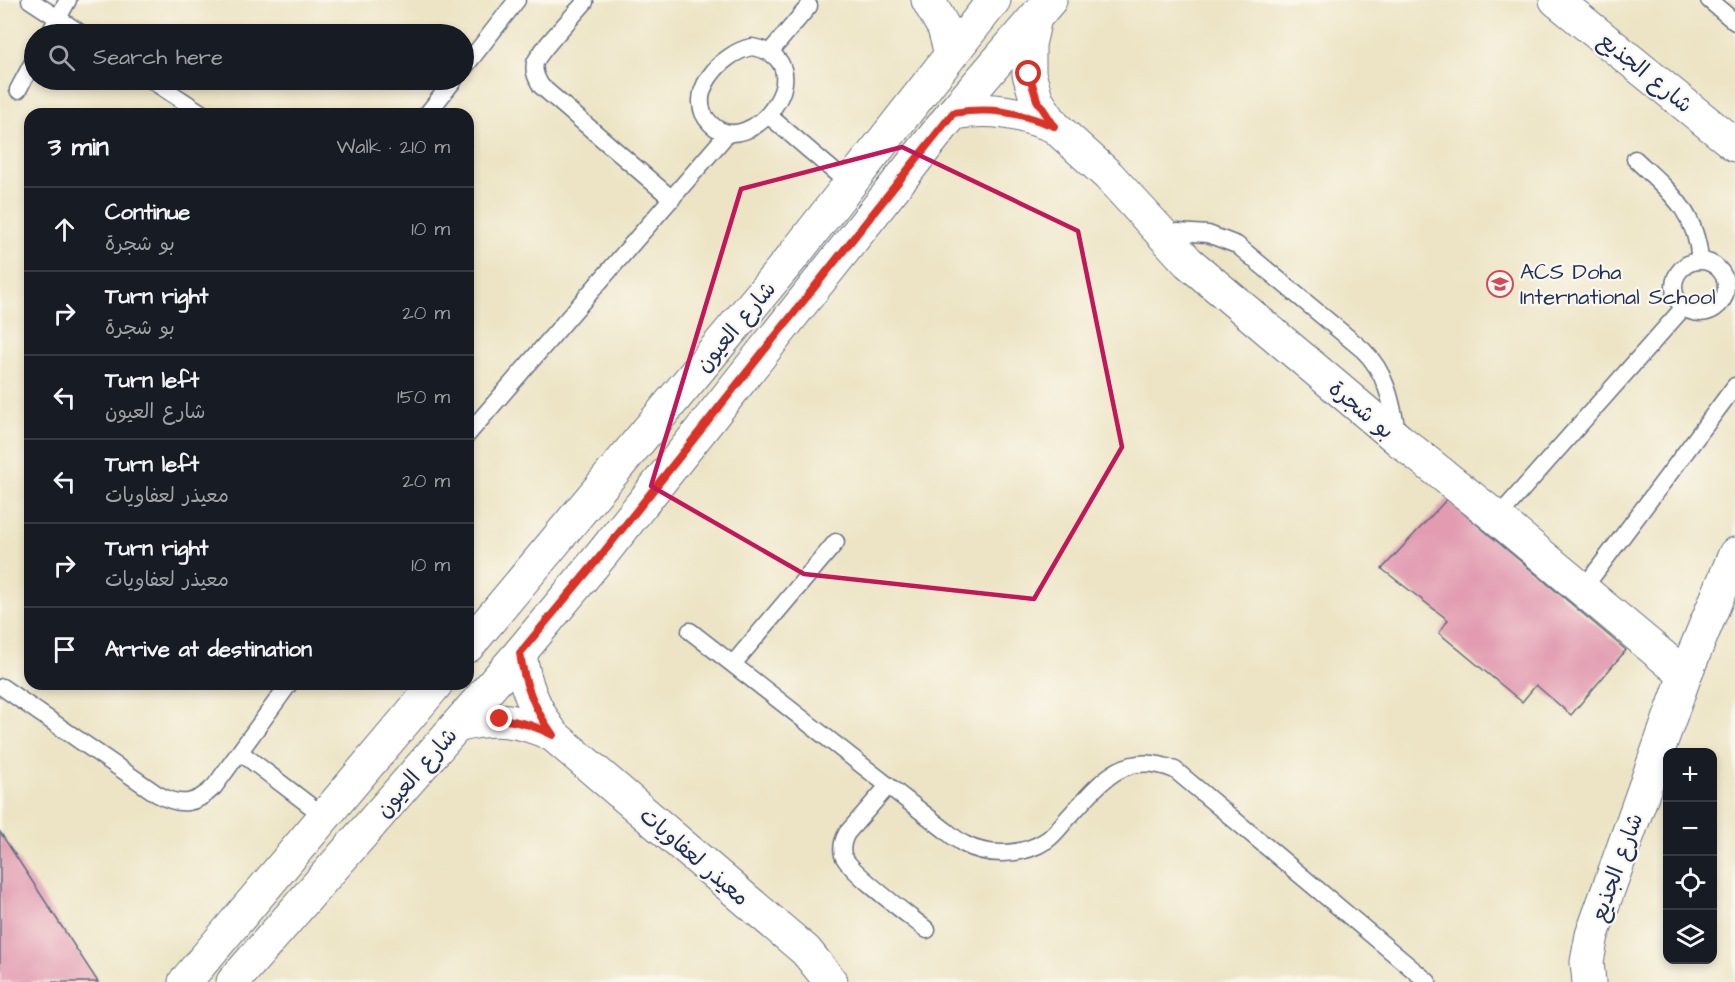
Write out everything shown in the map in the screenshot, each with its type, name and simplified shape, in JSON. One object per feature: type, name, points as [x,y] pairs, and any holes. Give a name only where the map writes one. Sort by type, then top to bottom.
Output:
[{"type":"street","points":[[928,0],[944,28],[951,54]]},
{"type":"street","name":"شارع العيون","points":[[474,639],[794,255],[994,0]]},
{"type":"street","name":"شارع الجذيع","points":[[1556,0],[1735,145]]},
{"type":"street","name":"شارع العيون","points":[[233,982],[520,653],[603,553],[953,113],[1042,9]]},
{"type":"street","name":"بو شجرة","points":[[1042,9],[1029,45],[1029,74],[1037,100],[1054,126],[1108,176],[1204,277],[1685,675]]},
{"type":"street","name":"بو شجرة","points":[[953,113],[978,109],[1003,110],[1054,126]]},
{"type":"street","name":"شارع الجذيع","points":[[1589,982],[1587,962],[1592,935],[1685,675],[1729,589],[1735,554]]},
{"type":"street","name":"معيذر لعفاويات","points":[[520,653],[522,673],[528,693],[543,722],[553,735],[806,951],[831,982]]},
{"type":"street","name":"شارع العيون","points":[[185,982],[431,690]]},
{"type":"street","name":"معيذر لعفاويات","points":[[458,726],[478,720],[500,719],[528,724],[553,735]]},
{"type":"lane","points":[[30,0],[66,24]]},
{"type":"lane","points":[[55,24],[68,0]]},
{"type":"lane","points":[[474,55],[517,0]]},
{"type":"lane","points":[[1709,0],[1735,22]]},
{"type":"lane","points":[[585,2],[538,57],[535,64],[537,80],[541,86],[672,199]]},
{"type":"lane","points":[[770,52],[808,6]]},
{"type":"lane","points":[[752,47],[770,52],[783,68],[784,78],[780,98],[768,115],[746,130],[728,132],[719,130],[705,118],[702,109],[702,91],[711,75],[734,52],[752,47]]},
{"type":"lane","points":[[18,90],[24,79]]},
{"type":"lane","points":[[166,90],[194,108]]},
{"type":"lane","points":[[433,108],[446,90]]},
{"type":"lane","points":[[768,115],[849,184]]},
{"type":"lane","points":[[474,423],[672,199],[728,132]]},
{"type":"lane","points":[[1635,159],[1678,201],[1689,216],[1696,233],[1700,260]]},
{"type":"lane","points":[[1158,230],[1208,234],[1237,245],[1363,350],[1377,366],[1385,383],[1391,399],[1399,440]]},
{"type":"lane","points":[[1700,260],[1717,267],[1726,282],[1726,291],[1718,307],[1710,311],[1692,311],[1684,307],[1674,291],[1678,274],[1683,267],[1700,260]]},
{"type":"lane","points":[[1497,518],[1684,307]]},
{"type":"lane","points":[[1583,589],[1735,386]]},
{"type":"lane","points":[[733,664],[836,542]]},
{"type":"lane","points":[[690,631],[963,844],[984,851],[1007,853],[1029,849],[1048,840],[1102,781],[1129,764],[1145,762],[1161,764],[1176,770],[1428,982]]},
{"type":"lane","points":[[2,687],[157,794],[171,802],[188,803],[202,798],[214,787],[285,690]]},
{"type":"lane","points":[[240,752],[324,817]]},
{"type":"lane","points":[[888,786],[847,832],[843,840],[844,857],[854,869],[927,930]]},
{"type":"highlighted area","points":[[902,147],[1078,231],[1122,447],[1034,599],[804,574],[651,486],[741,189]]},
{"type":"building","points":[[1447,499],[1626,650],[1571,715],[1536,685],[1522,702],[1439,633],[1448,620],[1382,569]]},
{"type":"building","points":[[0,832],[98,982],[0,982]]},
{"type":"place","name":"ACS Doha International School","points":[[1500,284]]},
{"type":"route","points":[[500,719],[537,726],[553,735],[543,722],[528,693],[522,673],[520,653],[603,553],[953,113],[978,109],[1003,110],[1054,126],[1037,100],[1029,74]]}]
